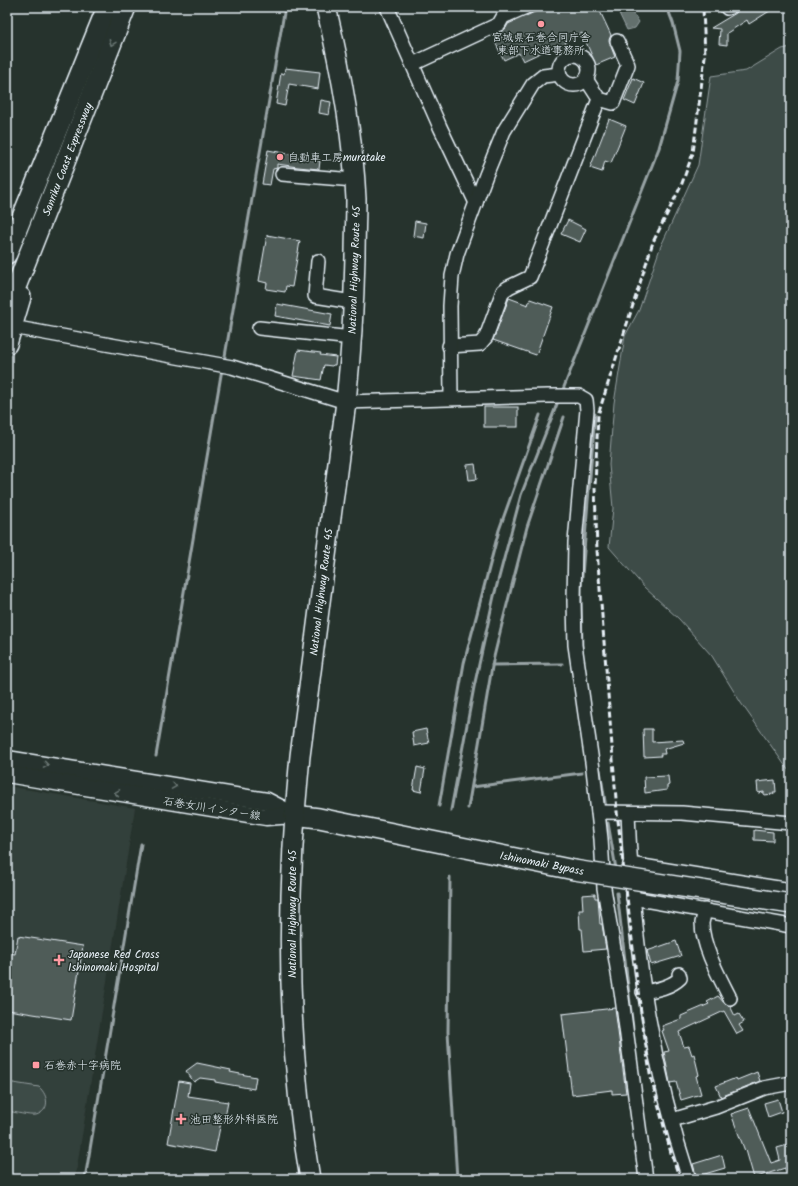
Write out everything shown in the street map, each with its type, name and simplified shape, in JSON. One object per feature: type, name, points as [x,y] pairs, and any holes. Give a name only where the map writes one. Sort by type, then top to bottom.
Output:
[{"type":"highway","name":"Sanriku Coast Expressway","points":[[7,254],[106,7]]},
{"type":"highway","name":"Sanriku Coast Expressway","points":[[7,310],[126,7]]},
{"type":"highway","name":"National Highway Route 45","points":[[310,1179],[304,1147],[293,1037],[291,938],[294,815],[300,756],[346,402],[352,338],[356,218],[354,180],[344,93],[339,59],[326,7]]},
{"type":"highway","points":[[7,225],[34,162],[87,55]]},
{"type":"highway","points":[[7,344],[17,312],[32,246]]},
{"type":"highway","name":"Ishinomaki Bypass","points":[[294,815],[326,820],[574,870],[791,904]]},
{"type":"main road","name":"石巻女川インター線","points":[[7,759],[267,801],[294,815]]},
{"type":"main road","name":"石巻女川インター線","points":[[7,774],[266,817],[294,815]]},
{"type":"street","points":[[388,7],[412,64],[476,203]]},
{"type":"street","points":[[412,64],[499,24],[503,17],[526,7]]},
{"type":"street","points":[[586,79],[599,99],[613,103],[628,65],[617,41]]},
{"type":"street","points":[[572,55],[585,59],[588,63],[589,72],[586,79],[581,83],[572,85],[564,80],[560,74],[559,68],[564,59],[572,55]]},
{"type":"street","points":[[451,398],[449,346],[450,306],[452,276],[457,254],[504,131],[533,84],[543,76],[560,74]]},
{"type":"street","points":[[449,346],[480,344],[486,337],[503,291],[530,277],[599,99]]},
{"type":"street","points":[[282,174],[354,180]]},
{"type":"street","points":[[318,261],[315,296],[346,301],[354,300]]},
{"type":"street","points":[[259,328],[352,338]]},
{"type":"street","points":[[23,329],[223,365],[346,402],[570,395],[579,396],[586,400],[587,410],[575,542],[575,645],[593,768],[604,888],[622,998],[646,1179]]},
{"type":"street","points":[[598,812],[682,813],[791,823]]},
{"type":"street","points":[[628,813],[630,864],[635,924],[643,992],[657,1067],[689,1179]]},
{"type":"street","points":[[630,864],[791,890]]},
{"type":"street","points":[[633,898],[791,926]]},
{"type":"street","points":[[705,910],[702,923],[710,955],[730,998]]},
{"type":"street","points":[[643,992],[653,991],[675,983],[680,978],[679,974]]},
{"type":"street","points":[[672,1120],[716,1107],[764,1088],[791,1083]]},
{"type":"shaded area","points":[[616,7],[625,7],[635,16],[639,22],[635,28],[627,30]]},
{"type":"shaded area","points":[[791,47],[791,774],[741,703],[712,656],[679,619],[644,587],[609,547],[613,508],[609,465],[614,403],[625,336],[639,310],[660,248],[698,165],[711,76],[746,71],[782,49]]},
{"type":"shaded area","name":"Japanese Red Cross Ishinomaki Hospital","points":[[7,786],[135,808],[75,1179],[7,1179]]},
{"type":"shaded area","points":[[7,1082],[39,1087],[46,1099],[46,1107],[44,1110],[36,1115],[7,1111]]},
{"type":"building","points":[[546,7],[598,7],[611,35],[609,40],[615,57],[596,65],[582,33],[565,42],[573,60],[565,64],[557,45],[523,61],[519,53],[504,60],[495,42],[502,39],[499,33],[506,28],[508,24]]},
{"type":"building","points":[[742,7],[776,7],[749,24],[747,20],[727,33],[727,45],[719,44],[720,29],[711,28],[736,13]]},
{"type":"building","points":[[285,68],[320,72],[318,89],[289,84],[285,106],[276,104],[281,73],[284,74]]},
{"type":"building","points":[[633,78],[644,83],[635,105],[624,100]]},
{"type":"building","points":[[321,100],[331,102],[329,115],[319,113]]},
{"type":"building","points":[[609,119],[626,126],[611,163],[605,161],[602,172],[590,168]]},
{"type":"building","points":[[268,150],[295,155],[295,157],[320,161],[319,169],[277,164],[277,168],[273,169],[270,185],[262,184]]},
{"type":"building","points":[[568,220],[586,229],[580,242],[561,234]]},
{"type":"building","points":[[415,221],[426,223],[424,238],[413,236]]},
{"type":"building","points":[[267,235],[300,241],[292,287],[286,286],[285,292],[266,289],[267,283],[259,281]]},
{"type":"building","points":[[509,298],[528,305],[530,299],[553,307],[536,355],[493,340]]},
{"type":"building","points":[[277,304],[332,314],[330,326],[275,316]]},
{"type":"building","points":[[298,350],[321,353],[320,355],[336,357],[335,365],[324,365],[321,380],[293,376]]},
{"type":"building","points":[[484,407],[518,407],[518,427],[484,427]]},
{"type":"building","points":[[475,464],[477,479],[469,480],[467,465]]},
{"type":"building","points":[[426,729],[429,743],[414,746],[412,732]]},
{"type":"building","points":[[643,729],[652,729],[652,742],[683,740],[684,743],[664,749],[665,754],[660,754],[661,756],[644,757]]},
{"type":"building","points":[[417,767],[425,769],[421,792],[413,790]]},
{"type":"building","points":[[668,776],[669,785],[667,786],[667,790],[645,793],[644,777]]},
{"type":"building","points":[[775,780],[776,792],[773,792],[774,794],[764,795],[764,792],[758,793],[757,782]]},
{"type":"building","points":[[754,830],[773,832],[773,841],[754,840]]},
{"type":"building","points":[[595,894],[595,898],[598,898],[600,924],[602,924],[606,949],[584,951],[582,929],[580,929],[579,910],[583,910],[582,895]]},
{"type":"building","points":[[18,936],[83,946],[71,1020],[8,1010],[8,953],[15,954]]},
{"type":"building","points":[[676,941],[681,956],[651,965],[647,951]]},
{"type":"building","points":[[718,996],[725,1004],[730,1006],[735,1016],[739,1014],[744,1022],[739,1025],[743,1031],[737,1034],[724,1011],[679,1032],[684,1047],[689,1046],[692,1055],[694,1054],[699,1075],[696,1076],[701,1094],[681,1100],[676,1082],[670,1083],[664,1052],[669,1051],[662,1031],[664,1030],[662,1026],[681,1019],[681,1016],[709,1004],[707,1002]]},
{"type":"building","points":[[615,1008],[626,1093],[612,1094],[612,1090],[572,1095],[562,1014]]},
{"type":"building","points":[[197,1063],[256,1077],[254,1089],[200,1078],[194,1082],[186,1071]]},
{"type":"building","points":[[757,1072],[760,1081],[721,1097],[716,1086]]},
{"type":"building","points":[[179,1081],[190,1083],[188,1096],[228,1102],[224,1122],[221,1122],[215,1152],[168,1143]]},
{"type":"building","points":[[778,1099],[782,1112],[768,1117],[764,1103]]},
{"type":"building","points":[[749,1108],[771,1163],[780,1160],[777,1148],[791,1144],[791,1179],[788,1179],[785,1168],[754,1178],[746,1150],[745,1151],[731,1114]]},
{"type":"building","points":[[722,1155],[725,1168],[698,1176],[698,1174],[696,1175],[693,1164]]},
{"type":"waterway","points":[[224,362],[285,7]]},
{"type":"waterway","points":[[562,392],[659,148],[678,81],[680,51],[673,23],[667,7]]},
{"type":"waterway","points":[[156,756],[222,369]]},
{"type":"waterway","points":[[451,810],[474,687],[494,596],[521,495],[559,399]]},
{"type":"waterway","points":[[582,650],[581,588],[595,414]]},
{"type":"waterway","points":[[439,806],[464,663],[499,530],[540,415]]},
{"type":"waterway","points":[[468,808],[493,661],[502,624],[527,527],[564,417]]},
{"type":"waterway","points":[[492,665],[562,664]]},
{"type":"waterway","points":[[600,770],[606,808]]},
{"type":"waterway","points":[[472,787],[582,773]]},
{"type":"waterway","points":[[608,823],[616,869]]},
{"type":"waterway","points":[[85,1179],[141,844]]},
{"type":"waterway","points":[[450,877],[448,1032],[457,1179]]},
{"type":"waterway","points":[[617,893],[633,1028]]},
{"type":"railway","points":[[680,1179],[671,1153],[650,1074],[638,991],[617,812],[597,550],[595,487],[598,415],[653,242],[681,186],[693,153],[705,56],[703,7]]},
{"type":"place","name":"宮城県石巻合同庁舎 東部下水道事務所","points":[[541,24]]},
{"type":"place","name":"自動車工房muratake","points":[[280,157]]},
{"type":"place","name":"Japanese Red Cross Ishinomaki Hospital","points":[[59,960]]},
{"type":"place","name":"石巻赤十字病院","points":[[36,1065]]},
{"type":"place","name":"池田整形外科医院","points":[[181,1119]]}]
